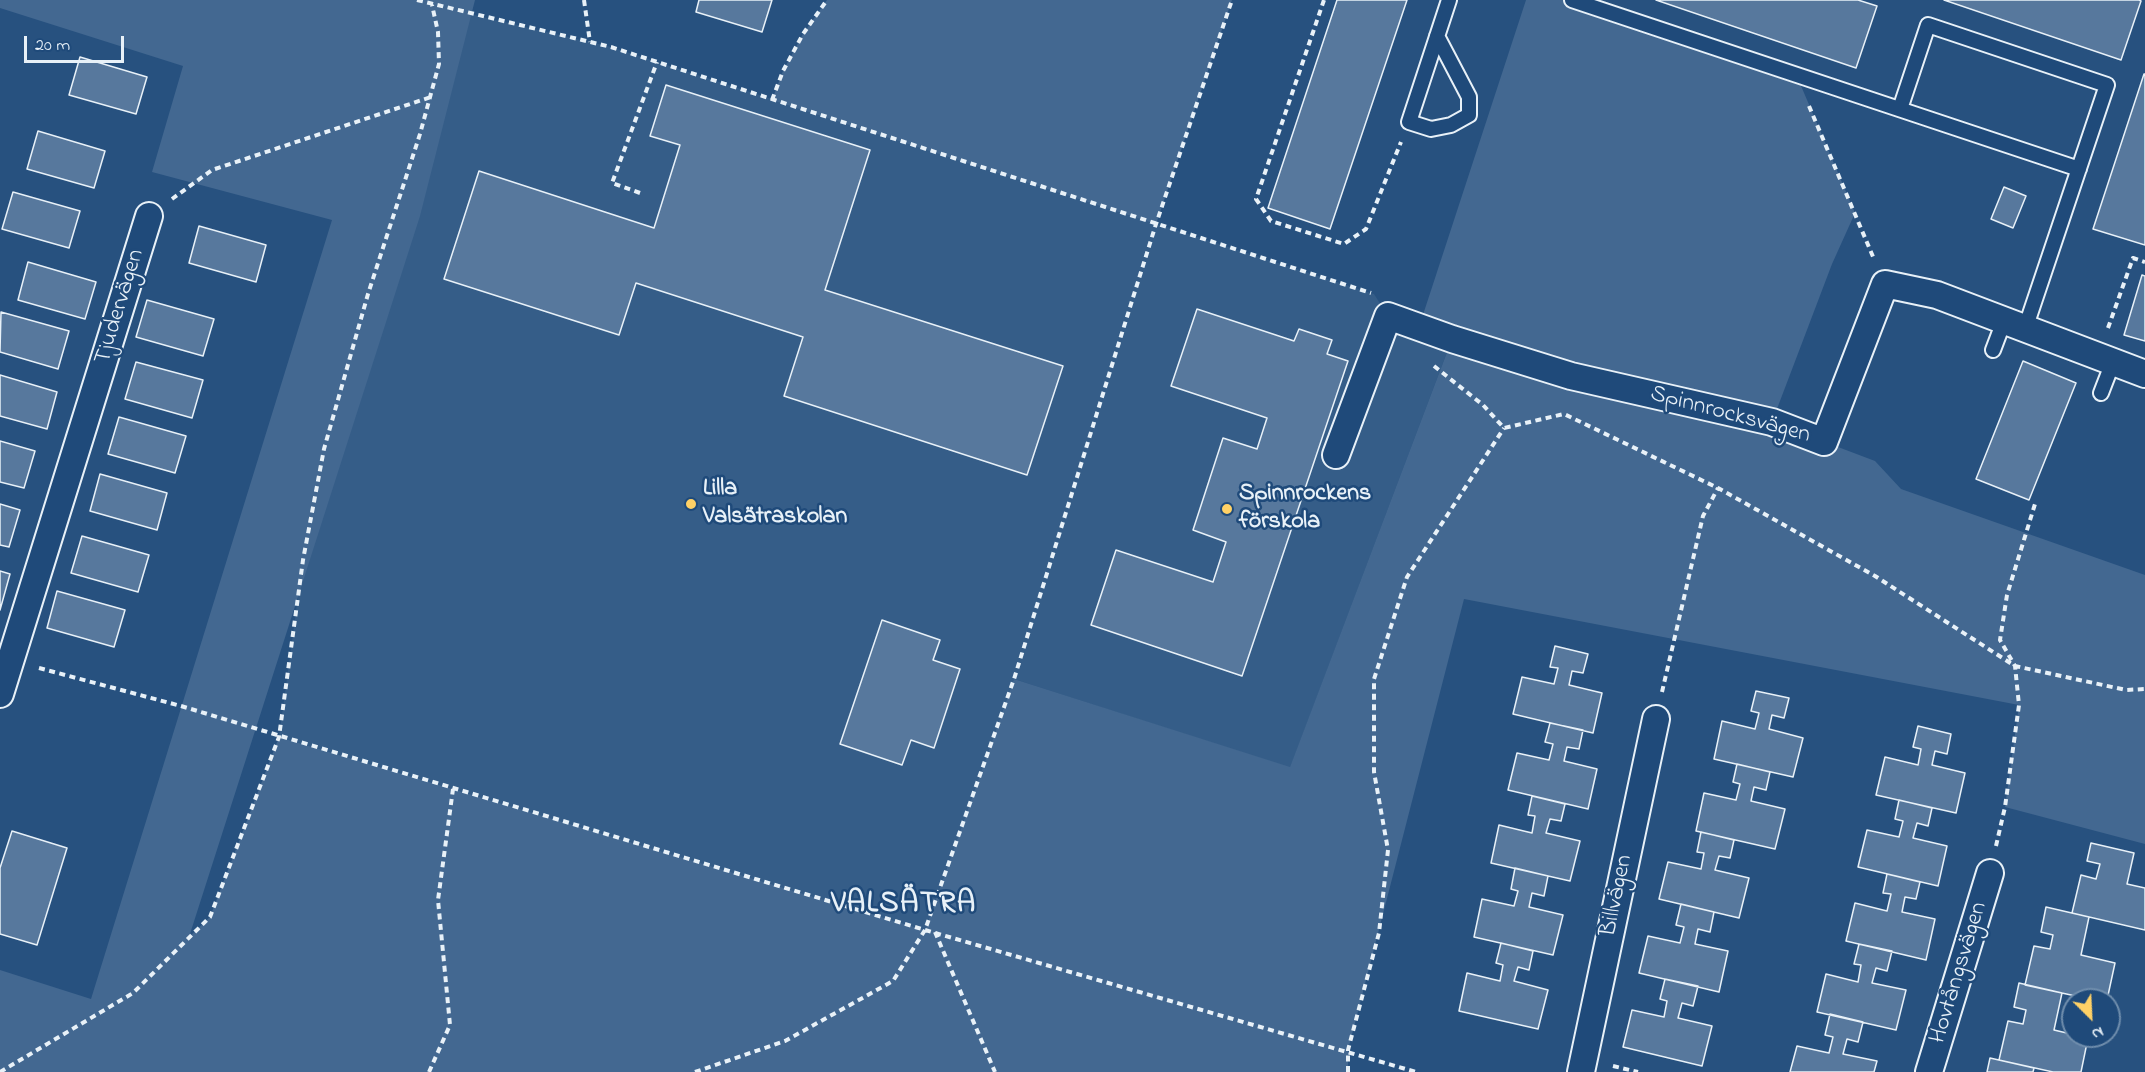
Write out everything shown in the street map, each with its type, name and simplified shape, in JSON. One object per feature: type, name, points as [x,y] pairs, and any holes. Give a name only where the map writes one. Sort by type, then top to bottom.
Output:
[{"type":"street","name":"Tjudervägen","points":[[0,694],[5,659],[149,216]]},
{"type":"street","name":"Spinnrocksvägen","points":[[1388,316],[1452,339],[1571,376],[1772,422],[1824,442],[1885,284]]},
{"type":"street","points":[[1885,284],[1938,295],[2145,374]]},
{"type":"street","points":[[1336,455],[1388,316]]},
{"type":"street","name":"Billvägen","points":[[1581,1072],[1656,719]]},
{"type":"street","name":"Hovtångsvägen","points":[[1929,1072],[1990,873]]},
{"type":"lane","points":[[1437,36],[1469,97],[1469,115],[1451,125],[1431,129],[1409,122],[1437,36],[1449,0]]},
{"type":"lane","points":[[1572,0],[2079,169]]},
{"type":"lane","points":[[1900,109],[1928,25],[2107,85],[2079,169],[2015,325],[1993,350]]},
{"type":"lane","points":[[2101,393],[2106,359]]},
{"type":"path","points":[[417,0],[590,42],[657,62],[1374,294],[1388,316]]},
{"type":"path","points":[[584,0],[590,42]]},
{"type":"path","points":[[772,100],[783,71],[803,34],[827,0]]},
{"type":"path","points":[[694,1072],[785,1041],[893,981],[925,930],[1014,679],[1156,224],[1232,0]]},
{"type":"path","points":[[1324,0],[1257,199],[1271,221],[1344,244],[1366,229],[1409,122]]},
{"type":"path","points":[[0,1071],[133,993],[210,917],[279,736],[303,560],[324,448],[368,294],[432,96],[439,64],[438,32],[432,5]]},
{"type":"path","points":[[640,193],[612,183],[657,62]]},
{"type":"path","points":[[1796,74],[1885,284]]},
{"type":"path","name":"Tjudervägen","points":[[149,216],[212,170],[432,96]]},
{"type":"path","points":[[2106,359],[2133,258],[2145,262]]},
{"type":"path","points":[[1430,363],[1483,405],[1504,428]]},
{"type":"path","points":[[1348,1072],[1348,1050],[1379,933],[1388,850],[1374,772],[1374,679],[1407,577],[1504,428],[1564,414],[1718,488],[1875,576],[2015,666],[2126,690],[2145,689]]},
{"type":"path","points":[[1656,719],[1703,516],[1718,488]]},
{"type":"path","points":[[1990,873],[2006,807],[2019,705],[2015,666],[2000,640],[2007,595],[2035,504]]},
{"type":"path","points":[[5,659],[182,706],[925,930],[1348,1050],[1416,1072]]},
{"type":"path","points":[[429,1072],[450,1025],[438,900],[453,789]]},
{"type":"path","points":[[935,932],[995,1072]]},
{"type":"shaded area","points":[[0,0],[475,0],[420,216],[189,937],[210,917],[279,737],[925,930],[1014,679],[1290,767],[1452,339],[1419,327],[1526,0],[1572,0],[1796,74],[1855,213],[1832,264],[1772,422],[1875,461],[1901,489],[2145,575],[2145,844],[2005,807],[2019,705],[1464,599],[1348,1050],[1348,1072],[0,1072],[0,970],[91,999],[332,220],[152,172],[183,66],[0,8]]},
{"type":"shaded area","points":[[827,0],[1232,0],[1156,224],[772,100],[783,71],[803,34]]},
{"type":"shaded area","name":"Lilla Valsätraskolan","points":[[432,5],[611,47],[1374,294],[1388,316],[1452,339],[1290,768],[1014,679],[925,930],[279,737],[303,560]]},
{"type":"building","points":[[699,0],[772,0],[762,32],[696,12]]},
{"type":"building","points":[[1337,0],[1407,0],[1330,229],[1268,208]]},
{"type":"building","points":[[1656,0],[1858,0],[1877,6],[1856,68]]},
{"type":"building","points":[[1944,0],[2139,0],[2141,1],[2121,60]]},
{"type":"building","points":[[80,57],[147,77],[136,114],[69,95]]},
{"type":"building","points":[[2145,74],[2145,245],[2093,229]]},
{"type":"building","name":"Lilla Valsätraskolan","points":[[666,85],[870,150],[825,290],[1063,366],[1027,475],[784,396],[803,337],[636,283],[619,335],[444,279],[479,171],[654,228],[680,145],[650,136]]},
{"type":"building","points":[[38,131],[105,151],[94,188],[27,169]]},
{"type":"building","points":[[2004,187],[2026,196],[2013,228],[1991,219]]},
{"type":"building","points":[[13,192],[80,211],[69,248],[2,229]]},
{"type":"building","points":[[199,226],[266,245],[256,282],[189,263]]},
{"type":"building","points":[[28,262],[96,282],[85,319],[18,300]]},
{"type":"building","points":[[2142,275],[2145,276],[2145,341],[2124,335]]},
{"type":"building","points":[[147,300],[214,319],[203,356],[136,337]]},
{"type":"building","points":[[1197,309],[1294,341],[1299,329],[1332,340],[1327,354],[1348,361],[1242,676],[1091,625],[1116,550],[1213,582],[1226,542],[1193,530],[1223,438],[1257,449],[1267,418],[1171,386]]},
{"type":"building","points":[[1,312],[69,331],[58,369],[0,352]]},
{"type":"building","points":[[2023,361],[2076,383],[2029,500],[1976,479]]},
{"type":"building","points":[[136,362],[203,380],[192,418],[125,399]]},
{"type":"building","points":[[0,375],[57,392],[47,429],[0,416]]},
{"type":"building","points":[[119,417],[186,436],[175,473],[108,454]]},
{"type":"building","points":[[0,441],[35,451],[24,488],[0,482]]},
{"type":"building","points":[[100,474],[167,493],[157,530],[90,511]]},
{"type":"building","points":[[0,504],[20,510],[9,547],[0,545]]},
{"type":"building","points":[[82,536],[149,555],[138,592],[71,573]]},
{"type":"building","points":[[0,571],[10,574],[0,610]]},
{"type":"building","points":[[57,591],[125,610],[114,647],[47,628]]},
{"type":"building","points":[[882,620],[940,640],[933,660],[960,669],[934,748],[911,740],[902,765],[840,744]]},
{"type":"building","points":[[1555,646],[1588,654],[1583,673],[1572,671],[1569,685],[1602,693],[1593,733],[1513,714],[1522,677],[1554,684],[1558,668],[1550,667]]},
{"type":"building","points":[[1756,691],[1789,698],[1784,718],[1772,715],[1769,729],[1803,738],[1793,777],[1714,759],[1722,721],[1755,729],[1759,713],[1751,711]]},
{"type":"building","points":[[1550,723],[1583,730],[1579,749],[1567,747],[1564,761],[1597,769],[1588,809],[1508,790],[1517,753],[1549,760],[1553,744],[1545,742]]},
{"type":"building","points":[[1918,726],[1951,734],[1947,754],[1935,751],[1932,765],[1965,773],[1956,813],[1876,795],[1885,757],[1918,765],[1921,749],[1913,747]]},
{"type":"building","points":[[1737,764],[1770,772],[1766,790],[1754,787],[1751,801],[1785,809],[1775,849],[1696,831],[1704,793],[1736,800],[1740,784],[1733,782]]},
{"type":"building","points":[[1532,796],[1565,804],[1561,821],[1550,819],[1546,833],[1580,841],[1570,881],[1491,863],[1499,825],[1532,833],[1535,816],[1528,815]]},
{"type":"building","points":[[1899,800],[1932,808],[1928,826],[1917,823],[1913,838],[1947,846],[1938,886],[1858,867],[1867,830],[1899,837],[1903,821],[1895,819]]},
{"type":"building","points":[[12,831],[67,848],[37,945],[0,934],[0,868]]},
{"type":"building","points":[[1701,832],[1734,840],[1730,858],[1719,856],[1715,870],[1749,878],[1739,918],[1659,899],[1668,862],[1701,869],[1704,853],[1697,852]]},
{"type":"building","points":[[2091,843],[2134,853],[2127,884],[2145,888],[2145,930],[2072,913],[2081,875],[2096,879],[2100,864],[2087,861]]},
{"type":"building","points":[[1515,868],[1548,876],[1544,896],[1532,893],[1529,907],[1563,915],[1553,955],[1474,937],[1482,899],[1514,906],[1518,891],[1511,889]]},
{"type":"building","points":[[1887,874],[1920,882],[1916,899],[1905,897],[1902,912],[1935,919],[1926,960],[1846,941],[1855,903],[1887,911],[1891,894],[1883,893]]},
{"type":"building","points":[[1681,904],[1714,912],[1710,932],[1698,929],[1695,944],[1728,951],[1719,992],[1639,973],[1648,936],[1680,943],[1684,927],[1676,925]]},
{"type":"building","points":[[2046,907],[2089,917],[2081,955],[2115,963],[2110,988],[2061,988],[2061,993],[2025,985],[2034,946],[2050,949],[2053,935],[2041,932]]},
{"type":"building","points":[[1501,943],[1533,951],[1529,970],[1518,967],[1514,981],[1548,990],[1538,1029],[1459,1011],[1467,973],[1500,981],[1503,965],[1496,963]]},
{"type":"building","points":[[1859,944],[1892,951],[1887,971],[1876,968],[1872,983],[1906,990],[1896,1030],[1817,1012],[1826,974],[1858,982],[1861,965],[1854,964]]},
{"type":"building","points":[[1665,979],[1698,986],[1693,1006],[1682,1003],[1678,1018],[1712,1026],[1702,1066],[1623,1047],[1632,1010],[1664,1017],[1667,1001],[1660,999]]},
{"type":"building","points":[[2019,983],[2061,993],[2054,1030],[2061,1032],[2061,1048],[2086,1048],[2081,1072],[2053,1072],[1999,1060],[2008,1021],[2023,1024],[2026,1010],[2014,1007]]},
{"type":"building","points":[[1830,1014],[1863,1022],[1858,1042],[1847,1039],[1843,1054],[1877,1061],[1874,1072],[1790,1072],[1797,1046],[1829,1053],[1833,1037],[1825,1035]]},
{"type":"building","points":[[1990,1058],[2034,1068],[2033,1072],[1987,1072]]},
{"type":"place","name":"Lilla Valsätraskolan","points":[[691,504]]},
{"type":"place","name":"Spinnrockens förskola","points":[[1227,509]]},
{"type":"district","name":"VALSÄTRA","points":[[904,906]]}]
